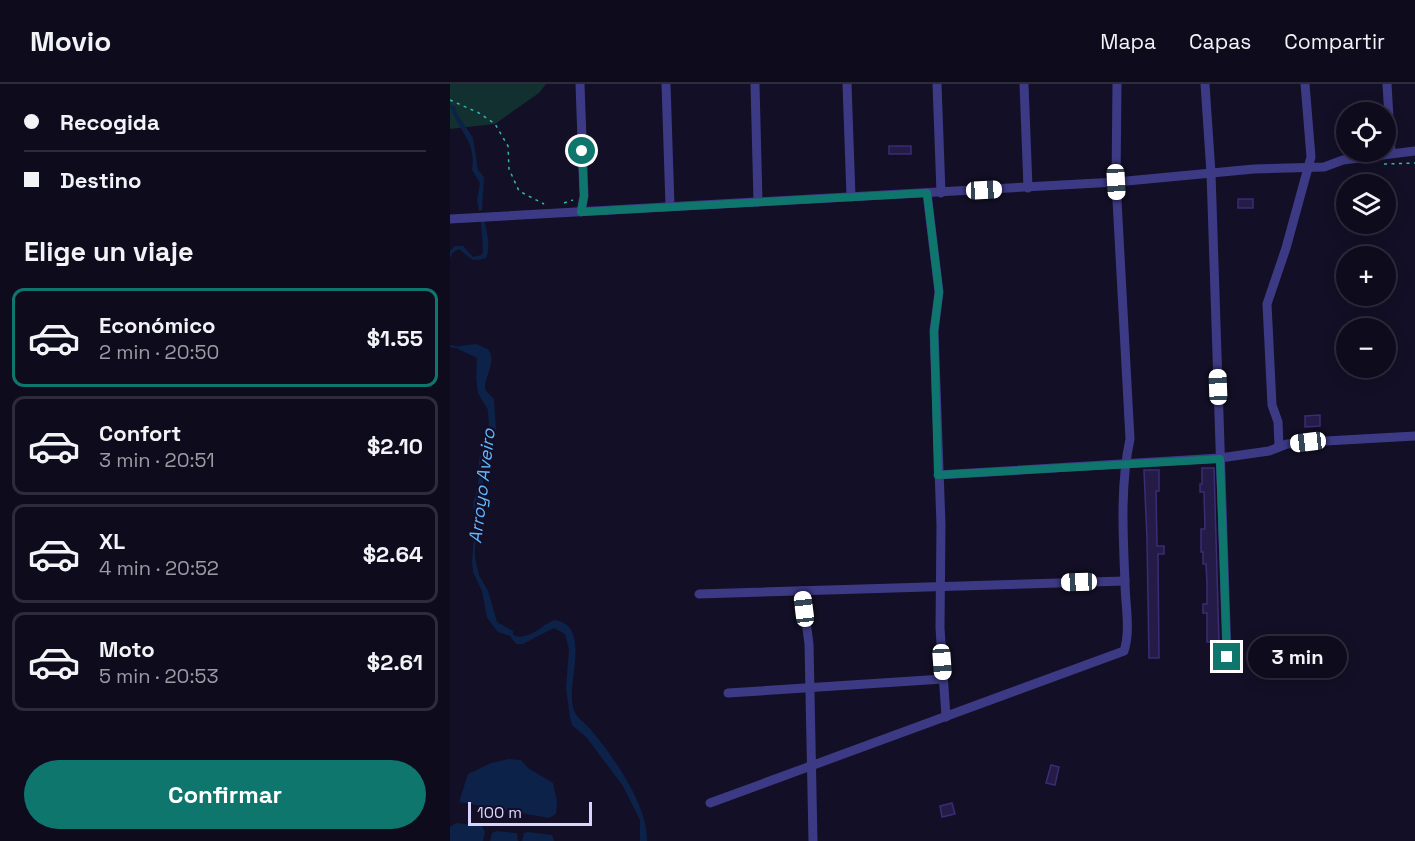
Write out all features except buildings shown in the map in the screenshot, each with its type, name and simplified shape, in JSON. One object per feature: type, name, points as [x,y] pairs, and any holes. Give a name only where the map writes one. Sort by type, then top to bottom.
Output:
[{"type":"street","points":[[580,84],[584,196],[581,212]]},
{"type":"street","points":[[666,84],[670,206]]},
{"type":"street","points":[[755,84],[758,202]]},
{"type":"street","points":[[847,84],[851,197]]},
{"type":"street","points":[[938,84],[941,193]]},
{"type":"street","points":[[1024,84],[1028,188]]},
{"type":"street","points":[[710,803],[1124,651],[1128,640],[1124,465],[1130,439],[1116,182],[1117,84]]},
{"type":"street","points":[[1205,84],[1211,173],[1227,657]]},
{"type":"street","points":[[1280,447],[1278,422],[1272,405],[1267,304],[1286,248],[1311,156],[1305,84]]},
{"type":"street","points":[[1387,84],[1388,102]]},
{"type":"street","points":[[1396,152],[1415,151]]},
{"type":"street","points":[[450,219],[1028,188],[1211,173],[1324,167],[1338,162]]},
{"type":"street","points":[[927,193],[939,292],[934,331],[942,587],[940,628],[946,717]]},
{"type":"street","points":[[938,475],[1220,459],[1308,442],[1415,436]]},
{"type":"street","points":[[699,594],[1125,581]]},
{"type":"street","points":[[802,591],[809,644],[813,841]]},
{"type":"street","points":[[728,693],[943,679]]},
{"type":"path","points":[[450,100],[479,113],[495,124],[508,146],[509,169],[519,191],[543,204],[550,205]]},
{"type":"path","points":[[557,206],[584,196]]},
{"type":"green space","points":[[450,84],[546,84],[539,93],[495,124],[450,129]]},
{"type":"water","points":[[450,105],[455,106],[457,114],[473,138],[478,170],[484,177],[482,210],[479,211],[477,200],[480,183],[472,170],[472,151]]},
{"type":"water","points":[[484,220],[488,244],[486,258],[473,259],[459,249],[452,253],[450,259],[450,251],[455,246],[463,246],[473,257],[481,255],[483,252],[481,221]]},
{"type":"water","points":[[476,344],[488,349],[491,355],[485,388],[494,399],[496,429],[486,455],[485,475],[480,495],[483,508],[475,546],[479,575],[488,591],[497,622],[513,631],[513,635],[518,637],[529,635],[554,620],[566,624],[573,633],[575,658],[572,700],[574,710],[601,742],[636,797],[646,827],[647,841],[640,841],[640,820],[623,786],[587,738],[572,725],[566,688],[569,649],[565,634],[554,628],[523,644],[516,644],[510,636],[498,632],[487,618],[482,591],[473,572],[472,562],[475,522],[473,503],[478,485],[479,460],[489,429],[488,410],[478,393],[477,358],[458,349],[460,346]]},
{"type":"water","points":[[509,759],[521,760],[528,768],[553,783],[557,802],[556,814],[549,818],[459,802],[468,774],[491,763]]},
{"type":"water","points":[[456,823],[482,826],[485,832],[483,841],[450,841],[450,827]]},
{"type":"water","points":[[496,831],[517,833],[518,841],[490,841],[492,833]]},
{"type":"water","points":[[524,833],[552,835],[554,841],[522,841]]},
{"type":"waterway","name":"Arroyo Aveiro","points":[[450,346],[462,348]]},
{"type":"route","points":[[582,151],[584,196],[581,212],[927,193],[939,292],[934,331],[938,475],[1220,459],[1227,657]]}]
